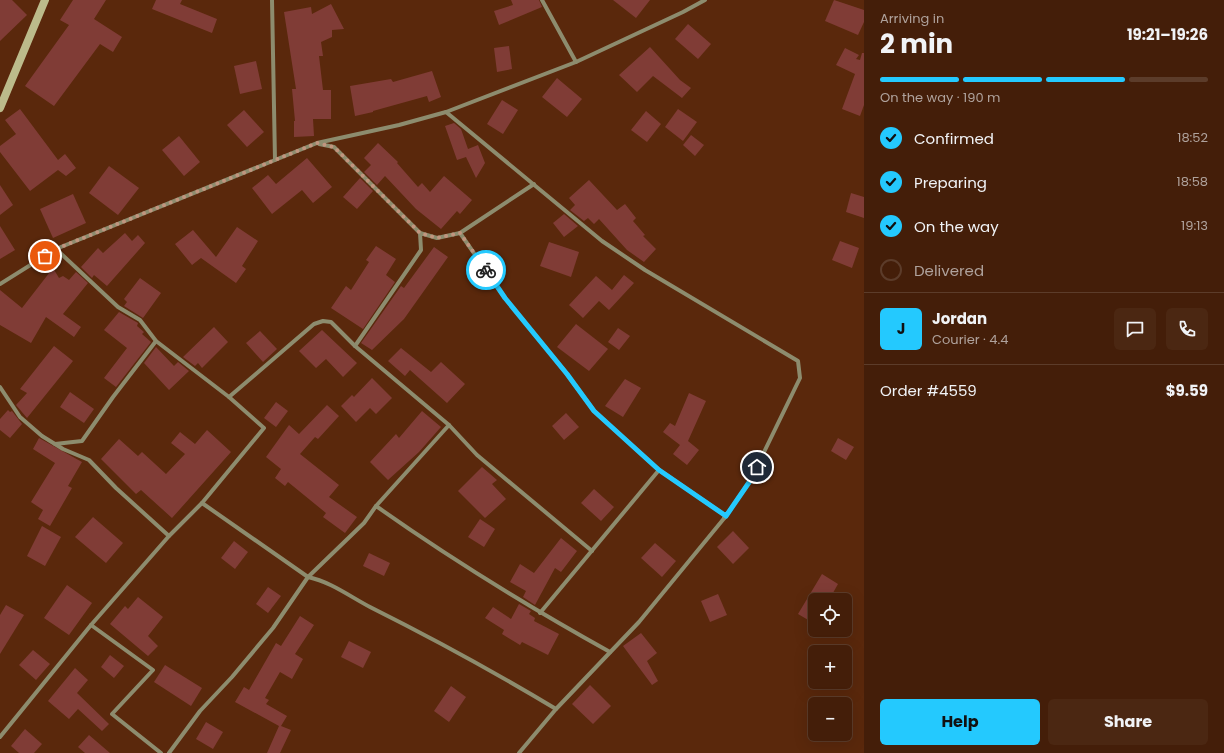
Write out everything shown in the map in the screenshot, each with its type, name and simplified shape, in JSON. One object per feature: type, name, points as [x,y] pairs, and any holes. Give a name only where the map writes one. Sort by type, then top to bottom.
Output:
[{"type":"street","points":[[0,108],[45,0]]},
{"type":"street","points":[[272,0],[275,160]]},
{"type":"street","points":[[542,0],[576,62]]},
{"type":"street","points":[[0,284],[56,249],[317,143],[399,125],[446,112],[576,62],[683,12],[705,0]]},
{"type":"street","points":[[446,112],[602,241],[645,270],[798,361],[800,378],[750,481],[726,516],[639,622],[556,709],[519,753]]},
{"type":"street","points":[[317,143],[334,147],[420,233],[437,238],[460,233],[534,184]]},
{"type":"street","points":[[355,346],[421,250],[420,233]]},
{"type":"street","points":[[460,233],[505,298],[567,374],[594,411],[659,470],[726,516]]},
{"type":"street","points":[[0,737],[91,625],[169,536],[202,503],[264,428],[229,397],[156,341],[140,320],[118,307],[56,249]]},
{"type":"street","points":[[229,397],[314,324],[323,321],[331,322],[355,346],[449,425],[477,455],[592,551]]},
{"type":"street","points":[[55,444],[82,441],[113,397],[156,341]]},
{"type":"street","points":[[0,387],[20,417],[42,436],[55,444],[89,460],[116,488],[169,536]]},
{"type":"street","points":[[169,753],[200,711],[232,677],[273,628],[308,577],[364,522],[376,506],[449,425]]},
{"type":"street","points":[[540,613],[659,470]]},
{"type":"street","points":[[202,503],[308,577],[324,581],[369,606],[436,639],[556,709]]},
{"type":"street","points":[[376,506],[430,544],[540,613],[610,652]]},
{"type":"street","points":[[710,531],[726,516]]},
{"type":"street","points":[[91,625],[153,670],[112,714],[161,753]]},
{"type":"building","points":[[0,0],[12,0],[27,15],[0,41]]},
{"type":"building","points":[[73,0],[106,0],[94,19],[122,37],[113,52],[100,44],[54,106],[25,86],[69,25],[60,20]]},
{"type":"building","points":[[156,0],[182,0],[180,4],[217,19],[212,33],[152,9]]},
{"type":"building","points":[[511,0],[539,0],[542,7],[499,25],[494,11],[513,5]]},
{"type":"building","points":[[613,0],[650,0],[636,18]]},
{"type":"building","points":[[834,0],[864,10],[864,22],[858,35],[825,21]]},
{"type":"building","points":[[331,4],[344,29],[332,30],[332,37],[321,42],[323,56],[319,56],[323,90],[331,90],[331,119],[313,119],[314,136],[294,137],[295,121],[292,89],[296,89],[284,12],[311,7],[312,14]]},
{"type":"building","points":[[688,24],[711,44],[698,59],[675,39]]},
{"type":"building","points":[[509,46],[512,69],[497,72],[494,48]]},
{"type":"building","points":[[650,47],[680,80],[691,88],[682,98],[653,76],[637,92],[619,75]]},
{"type":"building","points":[[845,48],[859,55],[856,59],[860,60],[862,53],[864,53],[864,105],[860,116],[842,109],[855,74],[836,65]]},
{"type":"building","points":[[256,61],[262,89],[240,94],[234,66]]},
{"type":"building","points":[[432,71],[441,97],[429,102],[427,96],[355,116],[350,86],[391,79],[393,82]]},
{"type":"building","points":[[557,78],[582,99],[567,117],[542,97]]},
{"type":"building","points":[[502,100],[518,110],[503,134],[487,124]]},
{"type":"building","points":[[20,109],[58,160],[65,154],[76,168],[66,176],[58,170],[30,191],[0,152],[0,146],[16,134],[5,120]]},
{"type":"building","points":[[678,109],[697,122],[683,141],[665,127]]},
{"type":"building","points":[[244,110],[264,132],[247,147],[227,125]]},
{"type":"building","points":[[646,111],[661,124],[647,142],[631,130]]},
{"type":"building","points":[[454,123],[461,129],[468,149],[478,145],[485,163],[476,178],[466,157],[457,160],[445,126]]},
{"type":"building","points":[[691,135],[704,145],[695,156],[683,145]]},
{"type":"building","points":[[179,136],[200,162],[184,176],[162,150]]},
{"type":"building","points":[[378,143],[398,162],[397,163],[418,187],[422,183],[430,192],[444,176],[472,200],[460,214],[457,211],[441,229],[416,209],[385,176],[377,185],[364,172],[371,165],[364,158]]},
{"type":"building","points":[[307,158],[332,187],[313,203],[302,190],[272,214],[252,188],[268,175],[276,184]]},
{"type":"building","points":[[109,166],[139,188],[118,215],[89,193]]},
{"type":"building","points":[[360,178],[373,191],[357,209],[343,197]]},
{"type":"building","points":[[589,180],[617,210],[625,204],[636,218],[633,221],[645,235],[643,236],[656,249],[644,262],[627,250],[599,219],[594,224],[588,218],[584,221],[570,210],[575,205],[569,198]]},
{"type":"building","points":[[0,185],[13,205],[0,215]]},
{"type":"building","points":[[851,193],[864,197],[864,218],[846,212]]},
{"type":"building","points":[[73,194],[86,223],[53,238],[40,209]]},
{"type":"building","points":[[564,214],[578,226],[564,237],[553,223]]},
{"type":"building","points":[[0,226],[15,250],[0,259]]},
{"type":"building","points":[[237,227],[258,241],[242,266],[246,269],[236,283],[201,258],[192,265],[175,244],[193,230],[216,257]]},
{"type":"building","points":[[125,233],[132,241],[138,235],[145,243],[107,286],[94,275],[92,278],[81,267],[98,248],[103,253]]},
{"type":"building","points":[[840,241],[859,248],[852,268],[832,260]]},
{"type":"building","points":[[549,242],[579,252],[571,277],[540,266]]},
{"type":"building","points":[[376,246],[396,259],[386,275],[395,282],[363,329],[331,308],[346,286],[351,290],[369,262],[366,260]]},
{"type":"building","points":[[434,247],[448,257],[404,319],[372,350],[361,343],[401,286],[404,288]]},
{"type":"building","points":[[53,268],[59,278],[63,276],[69,280],[76,272],[88,283],[63,314],[81,327],[74,337],[46,317],[31,343],[0,325],[0,290],[22,308]]},
{"type":"building","points":[[624,275],[634,283],[609,310],[599,301],[583,318],[569,305],[596,276],[612,290]]},
{"type":"building","points":[[140,278],[161,293],[143,318],[124,306],[127,302],[124,299]]},
{"type":"building","points":[[119,312],[138,323],[137,326],[144,332],[142,334],[151,342],[116,387],[104,378],[127,348],[104,330]]},
{"type":"building","points":[[576,324],[608,349],[589,371],[557,347]]},
{"type":"building","points":[[214,327],[228,342],[202,368],[198,363],[195,366],[183,357]]},
{"type":"building","points":[[618,328],[630,336],[619,350],[608,342]]},
{"type":"building","points":[[322,330],[357,363],[343,377],[326,359],[316,368],[299,351]]},
{"type":"building","points":[[260,331],[277,349],[263,362],[246,343]]},
{"type":"building","points":[[54,346],[73,361],[27,418],[16,405],[27,393],[20,389]]},
{"type":"building","points":[[156,347],[174,366],[178,362],[189,371],[169,390],[144,363]]},
{"type":"building","points":[[401,348],[431,372],[441,362],[465,384],[447,403],[410,370],[405,376],[388,361]]},
{"type":"building","points":[[372,378],[392,398],[376,414],[370,408],[356,422],[341,406],[352,395],[354,397]]},
{"type":"building","points":[[625,379],[641,388],[623,417],[605,406]]},
{"type":"building","points":[[70,392],[94,409],[84,423],[60,407]]},
{"type":"building","points":[[689,393],[706,401],[688,441],[699,450],[687,465],[673,454],[680,445],[663,432],[670,423],[675,426]]},
{"type":"building","points":[[276,402],[288,411],[276,427],[264,418]]},
{"type":"building","points":[[327,405],[339,416],[318,439],[315,437],[300,454],[339,485],[329,497],[357,517],[345,533],[323,517],[326,513],[288,482],[285,486],[275,478],[281,469],[266,457],[289,425],[299,434]]},
{"type":"building","points":[[8,410],[10,412],[12,411],[22,424],[10,438],[0,430],[0,419]]},
{"type":"building","points":[[422,411],[441,427],[419,452],[388,480],[370,462],[396,434],[399,438]]},
{"type":"building","points":[[566,413],[579,427],[564,440],[552,426]]},
{"type":"building","points":[[207,430],[231,452],[172,518],[141,490],[136,494],[101,459],[119,439],[138,456],[142,452],[166,474],[185,454],[171,443],[180,432],[195,444]]},
{"type":"building","points":[[39,438],[82,462],[68,486],[72,488],[50,526],[38,519],[43,510],[31,502],[55,463],[33,449]]},
{"type":"building","points":[[838,438],[854,447],[846,460],[831,451]]},
{"type":"building","points":[[482,467],[497,480],[492,484],[506,499],[485,518],[458,491]]},
{"type":"building","points":[[594,489],[614,507],[601,521],[581,503]]},
{"type":"building","points":[[93,517],[123,543],[106,563],[75,537]]},
{"type":"building","points":[[480,519],[495,529],[484,547],[468,537]]},
{"type":"building","points":[[42,526],[61,537],[45,566],[27,556]]},
{"type":"building","points":[[733,531],[749,548],[733,564],[717,547]]},
{"type":"building","points":[[561,538],[577,551],[561,572],[555,568],[535,605],[523,597],[526,591],[510,582],[520,564],[534,573]]},
{"type":"building","points":[[234,541],[248,552],[235,569],[221,558]]},
{"type":"building","points":[[655,543],[676,561],[662,577],[641,558]]},
{"type":"building","points":[[369,553],[390,563],[384,576],[363,566]]},
{"type":"building","points":[[822,574],[838,584],[833,593],[811,593]]},
{"type":"building","points":[[67,585],[92,603],[69,635],[44,618]]},
{"type":"building","points":[[268,587],[281,596],[268,613],[256,604]]},
{"type":"building","points":[[718,594],[727,615],[710,622],[701,601]]},
{"type":"building","points":[[138,597],[163,617],[148,636],[158,646],[148,656],[110,624],[125,606],[128,609]]},
{"type":"building","points":[[808,597],[808,620],[798,614]]},
{"type":"building","points":[[519,604],[531,611],[529,614],[535,618],[534,621],[559,634],[548,655],[522,642],[520,645],[502,634],[504,630],[485,618],[493,607],[511,619]]},
{"type":"building","points":[[6,605],[24,615],[0,654],[0,615]]},
{"type":"building","points":[[300,616],[314,625],[295,654],[303,659],[292,679],[280,672],[265,698],[269,700],[266,704],[287,716],[281,726],[291,730],[280,753],[267,753],[279,726],[235,702],[244,687],[249,690],[276,643],[281,646]]},
{"type":"building","points":[[641,633],[657,653],[647,661],[658,681],[652,685],[623,646]]},
{"type":"building","points":[[349,641],[371,652],[363,668],[341,657]]},
{"type":"building","points":[[33,650],[50,664],[36,680],[19,665]]},
{"type":"building","points":[[110,655],[124,666],[114,678],[101,667]]},
{"type":"building","points":[[165,665],[202,688],[191,706],[154,682]]},
{"type":"building","points":[[75,668],[88,680],[77,693],[109,724],[102,731],[78,709],[69,719],[48,701]]},
{"type":"building","points":[[590,685],[611,706],[593,724],[572,704]]},
{"type":"building","points":[[451,686],[466,697],[449,722],[434,711]]},
{"type":"building","points":[[206,722],[223,732],[213,749],[196,739]]},
{"type":"building","points":[[25,729],[42,744],[34,753],[19,753],[11,746]]},
{"type":"building","points":[[89,735],[110,753],[85,753],[78,747]]},
{"type":"way so far","points":[[45,256],[56,249],[317,143],[334,147],[420,233],[437,238],[460,233],[486,270]]},
{"type":"route","points":[[486,270],[505,298],[567,374],[594,411],[644,454],[659,470],[726,516],[750,481],[757,467]]}]
